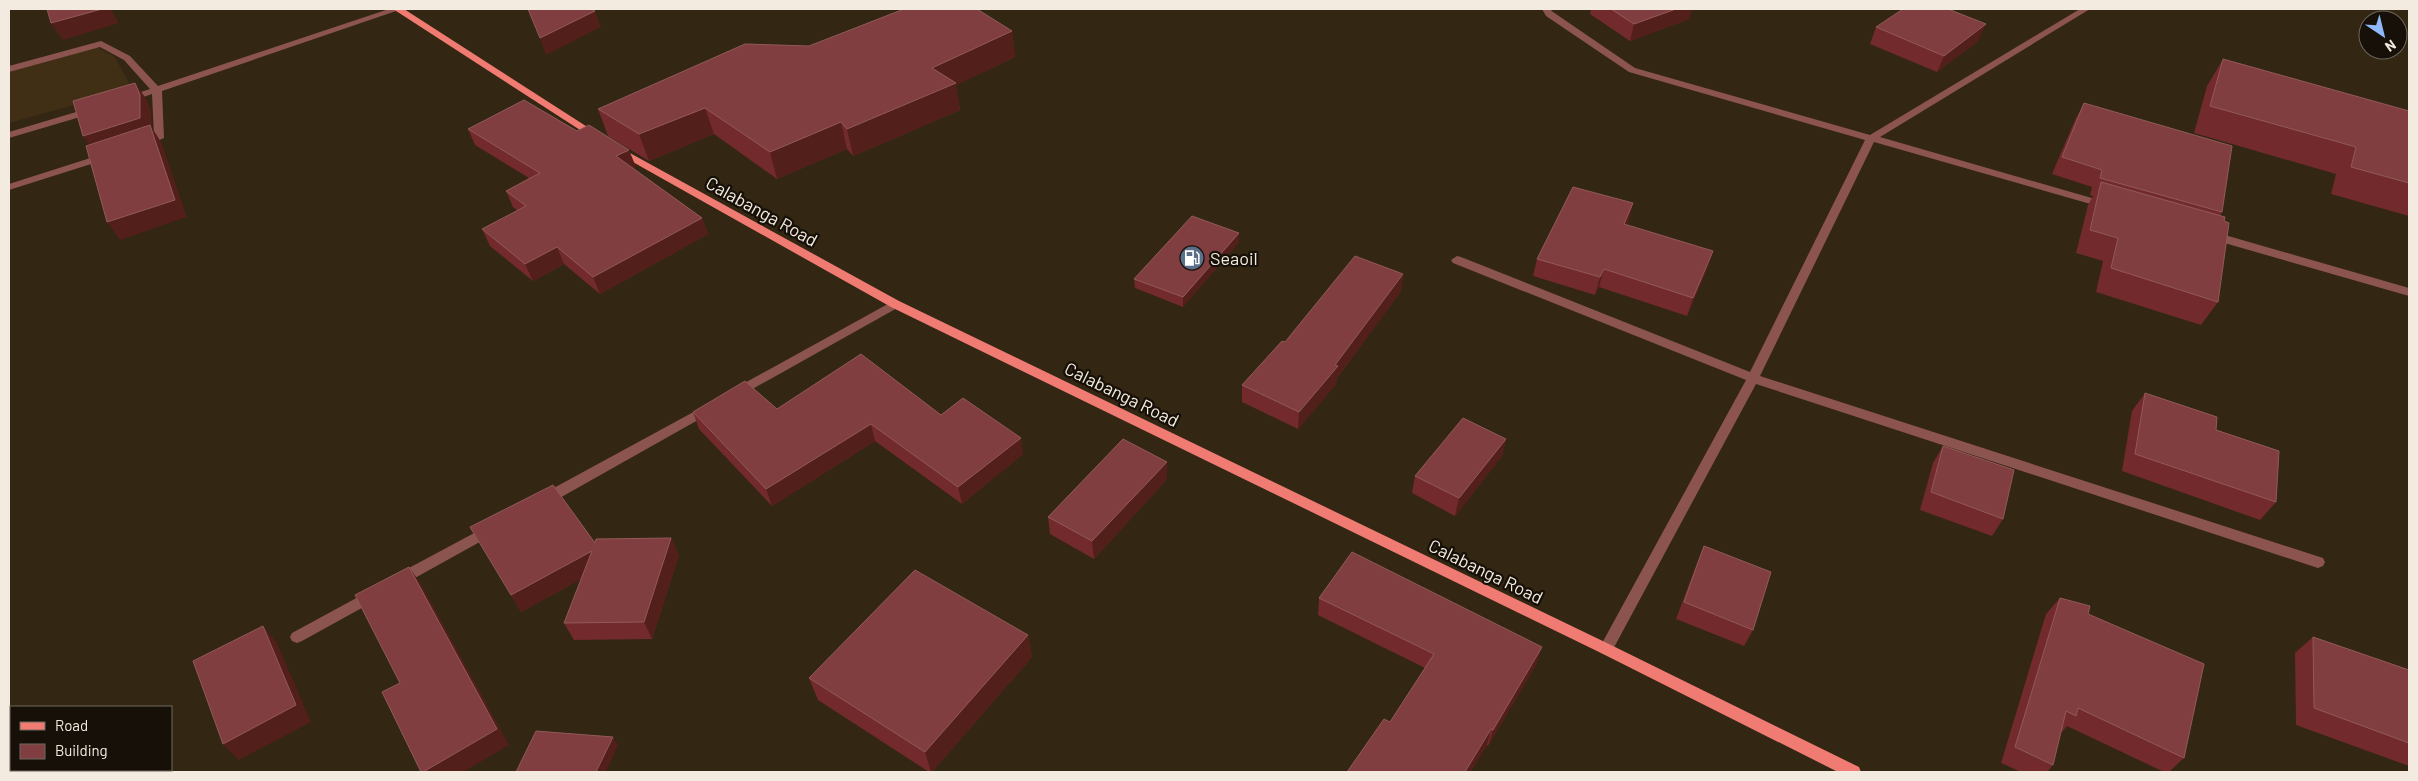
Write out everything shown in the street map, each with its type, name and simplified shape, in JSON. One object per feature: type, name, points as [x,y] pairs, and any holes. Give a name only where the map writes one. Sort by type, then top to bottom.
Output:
[{"type":"main road","name":"Calabanga Road","points":[[397,9],[635,160],[895,304],[1606,649],[1853,772]]},
{"type":"street","points":[[120,102],[397,9]]},
{"type":"street","points":[[1546,9],[1549,14],[1632,70],[2116,208]]},
{"type":"street","points":[[1606,649],[1753,378],[1870,139],[2086,9]]},
{"type":"street","points":[[9,69],[101,44],[128,58],[157,91],[159,138],[131,148]]},
{"type":"street","points":[[9,135],[101,107]]},
{"type":"street","points":[[9,187],[112,154]]},
{"type":"street","points":[[2201,233],[2409,292]]},
{"type":"street","points":[[1457,260],[1753,378],[2318,562]]},
{"type":"street","points":[[531,507],[895,304]]},
{"type":"street","points":[[298,637],[505,521]]},
{"type":"shaded area","points":[[97,47],[115,57],[132,89],[9,123],[9,72]]},
{"type":"building","points":[[47,9],[102,9],[51,23]]},
{"type":"building","points":[[528,9],[591,9],[595,11],[540,38]]},
{"type":"building","points":[[904,9],[977,9],[1012,31],[932,68],[956,83],[847,129],[841,122],[770,152],[705,108],[639,134],[598,109],[745,44],[809,46]]},
{"type":"building","points":[[1611,9],[1676,9],[1634,24]]},
{"type":"building","points":[[1903,9],[1948,9],[1986,24],[1944,56],[1876,27]]},
{"type":"building","points":[[2223,59],[2409,111],[2409,183],[2351,167],[2356,147],[2210,106]]},
{"type":"building","points":[[135,83],[140,95],[140,118],[83,136],[73,101]]},
{"type":"building","points":[[524,100],[577,131],[589,125],[629,150],[616,156],[702,218],[593,277],[557,247],[525,264],[482,229],[526,206],[506,191],[540,173],[468,129]]},
{"type":"building","points":[[2084,103],[2232,146],[2222,212],[2100,178],[2102,170],[2062,157]]},
{"type":"building","points":[[150,125],[175,200],[107,222],[86,146]]},
{"type":"building","points":[[2101,182],[2225,217],[2224,221],[2229,223],[2218,302],[2111,268],[2118,238],[2090,230]]},
{"type":"building","points":[[1573,187],[1633,203],[1624,224],[1713,251],[1693,298],[1604,269],[1600,277],[1537,259]]},
{"type":"building","points":[[1192,216],[1239,233],[1183,297],[1134,279]]},
{"type":"building","points":[[1355,256],[1403,274],[1335,365],[1338,366],[1299,412],[1242,385],[1282,341],[1285,342]]},
{"type":"building","points":[[861,354],[941,415],[963,398],[1021,438],[958,487],[871,424],[766,489],[693,412],[745,381],[777,409]]},
{"type":"building","points":[[2145,393],[2217,417],[2216,430],[2279,451],[2276,502],[2135,454]]},
{"type":"building","points":[[1463,418],[1506,439],[1459,498],[1415,476]]},
{"type":"building","points":[[1123,439],[1167,462],[1092,541],[1048,517]]},
{"type":"building","points":[[1943,446],[2014,470],[2003,519],[1931,492]]},
{"type":"building","points":[[553,485],[595,543],[596,539],[671,538],[644,622],[564,623],[592,551],[511,595],[470,527]]},
{"type":"building","points":[[1704,546],[1771,572],[1753,630],[1684,602]]},
{"type":"building","points":[[1352,552],[1542,647],[1493,730],[1491,729],[1465,772],[1347,772],[1384,719],[1390,722],[1434,654],[1319,598]]},
{"type":"building","points":[[409,567],[497,729],[423,772],[421,772],[382,692],[400,683],[355,595]]},
{"type":"building","points":[[915,570],[1028,635],[925,752],[809,678]]},
{"type":"building","points":[[2060,598],[2090,606],[2088,614],[2204,664],[2184,758],[2078,708],[2076,716],[2066,711],[2053,765],[2015,747]]},
{"type":"building","points":[[263,626],[296,705],[223,744],[193,661]]},
{"type":"building","points":[[2313,637],[2409,670],[2409,743],[2314,708]]},
{"type":"building","points":[[536,731],[613,737],[596,772],[516,772]]},
{"type":"place","name":"Seaoil","points":[[1192,258]]}]
